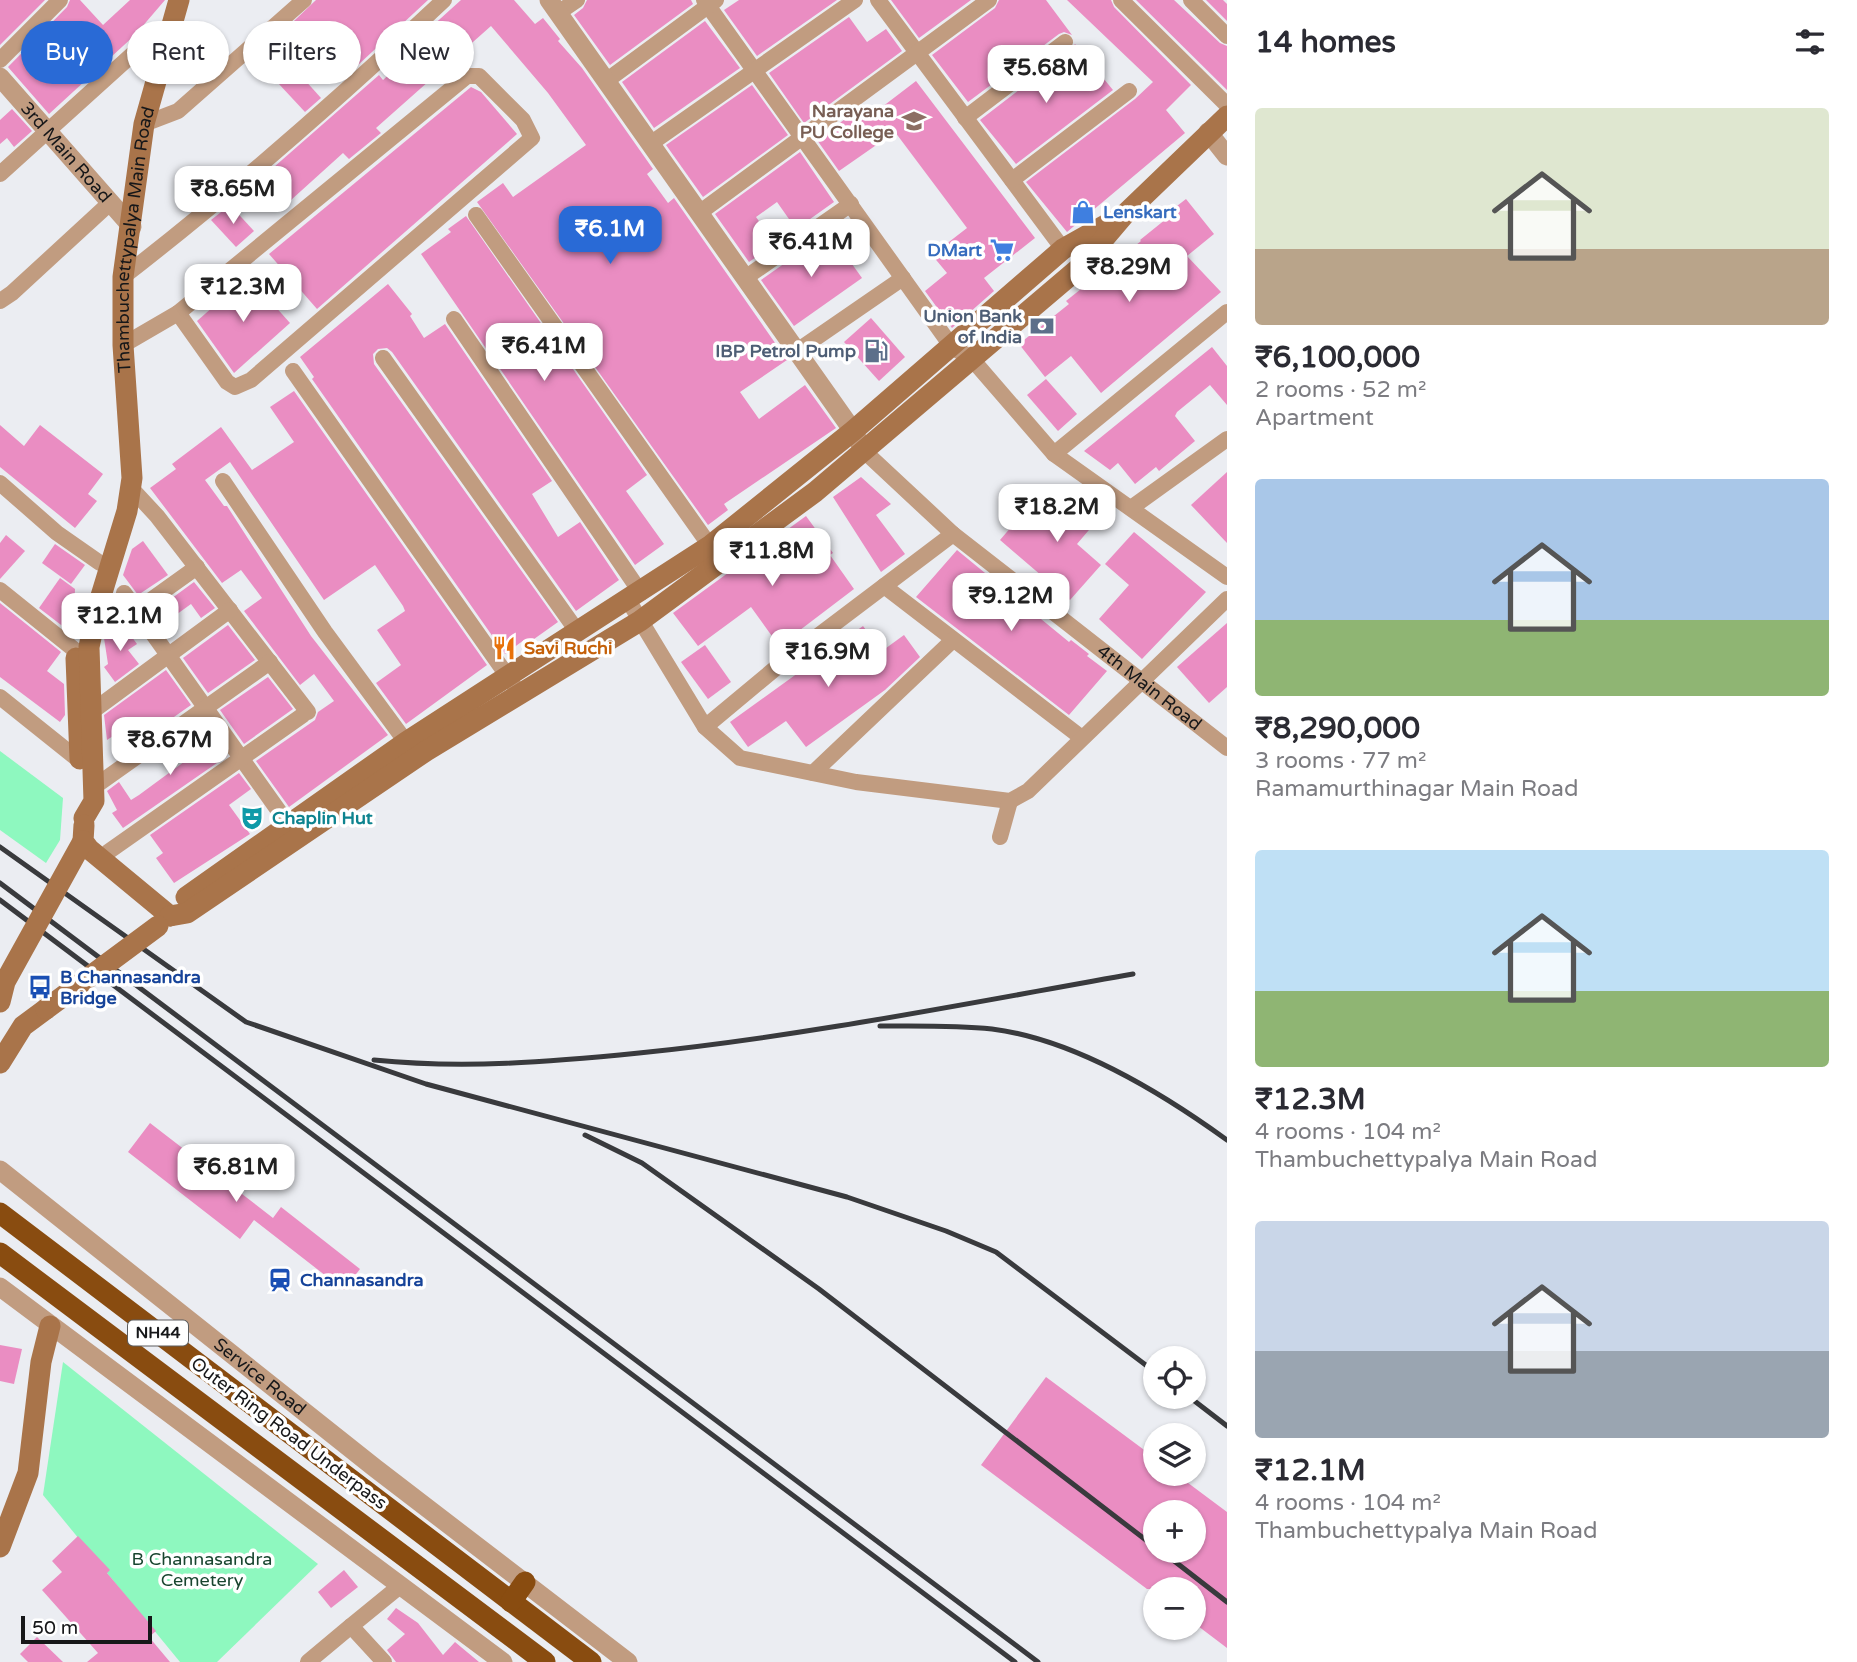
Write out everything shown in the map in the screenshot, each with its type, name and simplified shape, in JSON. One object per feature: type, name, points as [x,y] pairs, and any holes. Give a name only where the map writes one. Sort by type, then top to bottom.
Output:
[{"type":"highway","name":"Outer Ring Road Underpass","points":[[0,1213],[511,1602]]},
{"type":"highway","name":"Outer Ring Road Underpass","points":[[0,1253],[545,1662]]},
{"type":"highway","points":[[511,1602],[525,1582]]},
{"type":"highway","name":"NH44","points":[[511,1602],[591,1662]]},
{"type":"main road","name":"Thambuchettypalya Main Road","points":[[172,21],[177,1]]},
{"type":"main road","name":"Thambuchettypalya Main Road","points":[[84,830],[94,801],[94,710],[89,647],[130,487],[132,447],[128,440],[123,277],[132,227],[144,124],[155,84]]},
{"type":"main road","points":[[162,916],[187,913],[426,751],[640,621],[853,431],[1079,268],[1125,214],[1227,116]]},
{"type":"main road","points":[[0,1063],[23,1026],[181,900],[288,824],[406,741],[577,631],[635,596],[716,554],[864,451],[1063,249],[1125,214]]},
{"type":"main road","name":"Thambuchettypalya Main Road","points":[[84,830],[80,811],[76,651],[85,610],[116,505],[120,450],[128,440]]},
{"type":"main road","points":[[84,830],[162,916]]},
{"type":"main road","points":[[84,830],[153,892],[162,916]]},
{"type":"main road","points":[[0,1002],[5,982],[84,830]]},
{"type":"main road","points":[[0,1546],[27,1473],[43,1352],[50,1326]]},
{"type":"street","points":[[0,60],[60,0]]},
{"type":"street","points":[[144,124],[178,111],[304,0]]},
{"type":"street","points":[[123,277],[191,224],[322,111],[444,0]]},
{"type":"street","points":[[554,7],[577,0]]},
{"type":"street","points":[[650,144],[855,0]]},
{"type":"street","points":[[878,0],[1063,249]]},
{"type":"street","points":[[699,212],[989,0]]},
{"type":"street","points":[[1121,0],[1227,105]]},
{"type":"street","points":[[1191,0],[1227,36]]},
{"type":"street","points":[[606,81],[709,2],[903,278],[961,352],[1054,454],[1227,577]]},
{"type":"street","name":"4th Main Road","points":[[554,7],[853,431],[864,451],[953,534],[1226,747]]},
{"type":"street","points":[[965,118],[1065,42]]},
{"type":"street","points":[[0,174],[127,59]]},
{"type":"street","points":[[123,345],[178,313],[467,76],[479,76],[523,120],[532,138],[243,384],[235,387],[227,382],[178,313]]},
{"type":"street","name":"3rd Main Road","points":[[0,78],[132,227]]},
{"type":"street","points":[[1012,180],[1129,91]]},
{"type":"street","points":[[1208,132],[1227,156]]},
{"type":"street","points":[[0,301],[111,202]]},
{"type":"street","points":[[745,278],[851,204]]},
{"type":"street","points":[[476,215],[716,554]]},
{"type":"street","points":[[797,351],[903,278]]},
{"type":"street","points":[[454,319],[635,596],[640,621],[705,727],[740,758],[856,782],[1010,801],[1028,791],[1227,599]]},
{"type":"street","points":[[1054,454],[1224,321]]},
{"type":"street","points":[[383,358],[577,631]]},
{"type":"street","points":[[293,371],[520,694]]},
{"type":"street","points":[[1131,508],[1227,439]]},
{"type":"street","points":[[223,481],[325,632],[406,741]]},
{"type":"street","points":[[0,483],[57,533],[100,562]]},
{"type":"street","points":[[108,852],[243,761],[306,714],[197,567],[130,487]]},
{"type":"street","points":[[705,727],[777,667],[953,534]]},
{"type":"street","points":[[136,610],[197,567]]},
{"type":"street","points":[[884,586],[1082,738]]},
{"type":"street","points":[[0,590],[76,651]]},
{"type":"street","points":[[124,593],[288,824]]},
{"type":"street","points":[[94,710],[230,610]]},
{"type":"street","points":[[813,773],[953,640]]},
{"type":"street","points":[[94,787],[270,662]]},
{"type":"street","points":[[0,696],[80,761]]},
{"type":"street","points":[[1000,837],[1010,801]]},
{"type":"street","name":"Service Road","points":[[0,1170],[375,1468],[628,1662]]},
{"type":"street","points":[[0,1287],[503,1662]]},
{"type":"street","points":[[308,1662],[400,1586]]},
{"type":"street","points":[[351,1626],[384,1662]]},
{"type":"green space","points":[[0,751],[63,798],[60,840],[46,863],[0,830]]},
{"type":"green space","name":"B Channasandra Cemetery","points":[[63,1362],[318,1564],[217,1662],[180,1662],[43,1495]]},
{"type":"building","points":[[0,0],[45,0],[21,21],[0,45]]},
{"type":"building","points":[[70,0],[80,0],[99,21],[53,21]]},
{"type":"building","points":[[130,0],[165,0],[147,21],[127,21],[127,42],[113,55],[113,21],[107,21]]},
{"type":"building","points":[[316,0],[428,0],[405,21],[375,21],[375,49],[361,62],[361,21],[294,21]]},
{"type":"building","points":[[461,0],[514,0],[535,24],[543,18],[653,169],[647,174],[668,203],[674,198],[787,360],[740,392],[759,419],[805,385],[836,428],[724,504],[728,510],[708,525],[477,202],[503,183],[513,197],[586,145],[548,93],[491,26],[474,41],[474,21],[438,21]]},
{"type":"building","points":[[587,0],[691,0],[693,4],[610,65],[574,15],[583,8]]},
{"type":"building","points":[[739,0],[837,0],[757,56],[724,10]]},
{"type":"building","points":[[891,0],[971,0],[919,38]]},
{"type":"building","points":[[999,0],[1046,0],[1072,35],[1064,32],[1059,34],[968,102],[932,55],[995,8]]},
{"type":"building","points":[[1067,0],[1111,0],[1114,7],[1191,85],[1166,110],[1185,133],[1067,232],[1026,182],[1135,99],[1153,82]]},
{"type":"building","points":[[1136,0],[1174,0],[1220,43],[1227,46],[1227,90]]},
{"type":"building","points":[[1206,0],[1223,0],[1227,4],[1227,21]]},
{"type":"building","points":[[849,17],[867,42],[886,29],[902,51],[804,123],[769,73]]},
{"type":"building","points":[[705,21],[740,68],[654,128],[622,82]]},
{"type":"building","points":[[1075,44],[1113,90],[1016,164],[980,120],[1071,50]]},
{"type":"building","points":[[21,54],[21,82],[8,67]]},
{"type":"building","points":[[375,79],[375,84],[426,84],[376,128],[381,133],[349,159],[343,153],[291,200],[266,174]]},
{"type":"building","points":[[916,81],[1035,238],[984,278],[994,291],[952,328],[925,291],[947,273],[932,255],[967,228],[895,132],[839,171],[817,140],[857,110],[865,120]]},
{"type":"building","points":[[23,84],[82,84],[49,114]]},
{"type":"building","points":[[279,84],[308,84],[321,98],[305,112]]},
{"type":"building","points":[[752,85],[788,135],[703,197],[666,145]]},
{"type":"building","points":[[471,87],[481,92],[517,134],[317,309],[269,254]]},
{"type":"building","points":[[12,109],[32,131],[14,147],[7,138],[0,144],[0,120]]},
{"type":"building","points":[[800,152],[834,202],[796,229],[777,202],[756,217],[775,244],[749,262],[715,214]]},
{"type":"building","points":[[1186,199],[1214,234],[1187,256],[1221,292],[1101,393],[1071,356],[1045,377],[1019,344],[1069,304],[1066,301],[1141,241],[1166,219],[1164,216]]},
{"type":"building","points":[[230,205],[254,231],[236,247],[211,220]]},
{"type":"building","points":[[466,216],[647,475],[626,491],[664,544],[635,565],[421,254],[451,232],[448,229]]},
{"type":"building","points":[[829,232],[862,278],[794,326],[761,280]]},
{"type":"building","points":[[248,276],[290,323],[234,373],[197,321]]},
{"type":"building","points":[[388,284],[412,314],[410,316],[424,338],[445,324],[552,481],[532,494],[558,537],[580,522],[619,580],[576,611],[392,352],[387,348],[378,349],[373,354],[374,364],[558,622],[527,644],[524,640],[505,654],[312,379],[314,377],[300,357]]},
{"type":"building","points":[[871,318],[905,357],[879,381],[844,342]]},
{"type":"building","points":[[1212,347],[1227,366],[1227,405],[1210,385],[1177,412],[1175,416],[1195,441],[1159,471],[1156,467],[1135,484],[1118,463],[1110,470],[1084,451]]},
{"type":"building","points":[[1046,379],[1077,414],[1058,431],[1027,395]]},
{"type":"building","points":[[294,391],[487,665],[406,724],[376,683],[401,665],[377,630],[405,611],[403,606],[375,565],[324,600],[230,462],[205,480],[224,506],[227,506],[311,636],[388,735],[289,807],[256,761],[315,720],[318,712],[334,701],[314,674],[300,685],[244,611],[262,598],[241,570],[222,583],[150,488],[176,469],[172,464],[221,427],[252,470],[294,442],[270,407]]},
{"type":"building","points":[[0,425],[24,446],[40,425],[103,474],[88,494],[97,501],[75,528],[0,467]]},
{"type":"building","points":[[1227,472],[1227,543],[1191,505]]},
{"type":"building","points":[[861,477],[891,504],[876,515],[905,554],[881,572],[833,497]]},
{"type":"building","points":[[1085,491],[1106,510],[1077,544],[1101,565],[1070,600],[1000,540],[1031,504],[1055,525]]},
{"type":"building","points":[[806,516],[833,553],[830,555],[854,589],[779,646],[751,607],[698,646],[673,613]]},
{"type":"building","points":[[1134,532],[1206,592],[1142,659],[1099,619],[1129,585],[1105,564]]},
{"type":"building","points":[[6,535],[25,551],[0,579],[0,543]]},
{"type":"building","points":[[143,541],[168,575],[138,595],[123,575],[132,549]]},
{"type":"building","points":[[55,544],[85,565],[71,584],[42,563]]},
{"type":"building","points":[[957,550],[1107,671],[1069,715],[916,597]]},
{"type":"building","points":[[60,578],[75,589],[74,614],[65,628],[39,608]]},
{"type":"building","points":[[194,582],[215,608],[201,618],[191,604],[162,625],[153,612]]},
{"type":"building","points":[[0,603],[61,652],[47,671],[64,684],[65,715],[60,722],[0,677]]},
{"type":"building","points":[[1227,623],[1227,687],[1209,703],[1177,667]]},
{"type":"building","points":[[123,625],[137,644],[128,650],[139,664],[115,682],[104,667],[108,664],[104,638]]},
{"type":"building","points":[[228,625],[255,660],[208,693],[183,658]]},
{"type":"building","points":[[863,626],[882,651],[904,635],[920,657],[885,690],[806,747],[786,721],[748,747],[730,722]]},
{"type":"building","points":[[705,645],[731,682],[708,699],[681,662]]},
{"type":"building","points":[[166,670],[191,705],[120,755],[116,734],[107,740],[104,715]]},
{"type":"building","points":[[268,677],[293,709],[244,744],[220,710]]},
{"type":"building","points":[[203,722],[227,756],[123,828],[112,813],[117,810],[107,791],[119,782],[131,800],[139,795],[192,756],[180,739]]},
{"type":"building","points":[[239,773],[251,789],[229,805],[250,834],[174,883],[156,858],[163,853],[150,835]]},
{"type":"building","points":[[150,1123],[273,1218],[281,1207],[360,1269],[344,1290],[254,1220],[240,1239],[128,1152]]},
{"type":"building","points":[[0,1345],[22,1349],[14,1384],[0,1381]]},
{"type":"building","points":[[1046,1377],[1143,1449],[1143,1486],[1192,1486],[1227,1512],[1227,1648],[1206,1632],[1206,1577],[1143,1577],[1143,1586],[981,1465]]},
{"type":"building","points":[[78,1536],[110,1570],[107,1573],[156,1631],[149,1637],[170,1662],[87,1662],[98,1653],[42,1590],[62,1572],[52,1561]]},
{"type":"building","points":[[344,1570],[358,1587],[331,1608],[318,1592]]},
{"type":"building","points":[[396,1608],[418,1623],[443,1655],[455,1642],[479,1662],[396,1662],[387,1650],[405,1634],[387,1619]]},
{"type":"building","points":[[37,1637],[63,1662],[28,1662],[20,1654]]},
{"type":"railway","points":[[0,847],[246,1022],[426,1084],[847,1197],[946,1231],[996,1252],[1143,1363]]},
{"type":"railway","points":[[0,883],[1038,1662]]},
{"type":"railway","points":[[0,900],[1015,1662]]},
{"type":"railway","points":[[374,1060],[440,1064],[506,1063],[701,1046],[825,1028],[1133,974]]},
{"type":"railway","points":[[880,1026],[992,1029],[1054,1044],[1085,1056],[1145,1087],[1227,1140]]},
{"type":"railway","points":[[585,1135],[642,1163],[819,1289],[1143,1538]]},
{"type":"railway","points":[[1205,1409],[1227,1426]]},
{"type":"railway","points":[[1177,1563],[1227,1602]]},
{"type":"place","name":"Narayana PU College","points":[[914,121]]},
{"type":"place","name":"Lenskart","points":[[1083,212]]},
{"type":"place","name":"DMart","points":[[1002,250]]},
{"type":"place","name":"Union Bank of India","points":[[1042,326]]},
{"type":"place","name":"IBP Petrol Pump","points":[[876,351]]},
{"type":"place","name":"Savi Ruchi","points":[[504,648]]},
{"type":"place","name":"Chaplin Hut","points":[[252,818]]},
{"type":"place","name":"B Channasandra Bridge","points":[[40,987]]},
{"type":"place","name":"Channasandra","points":[[280,1280]]}]
